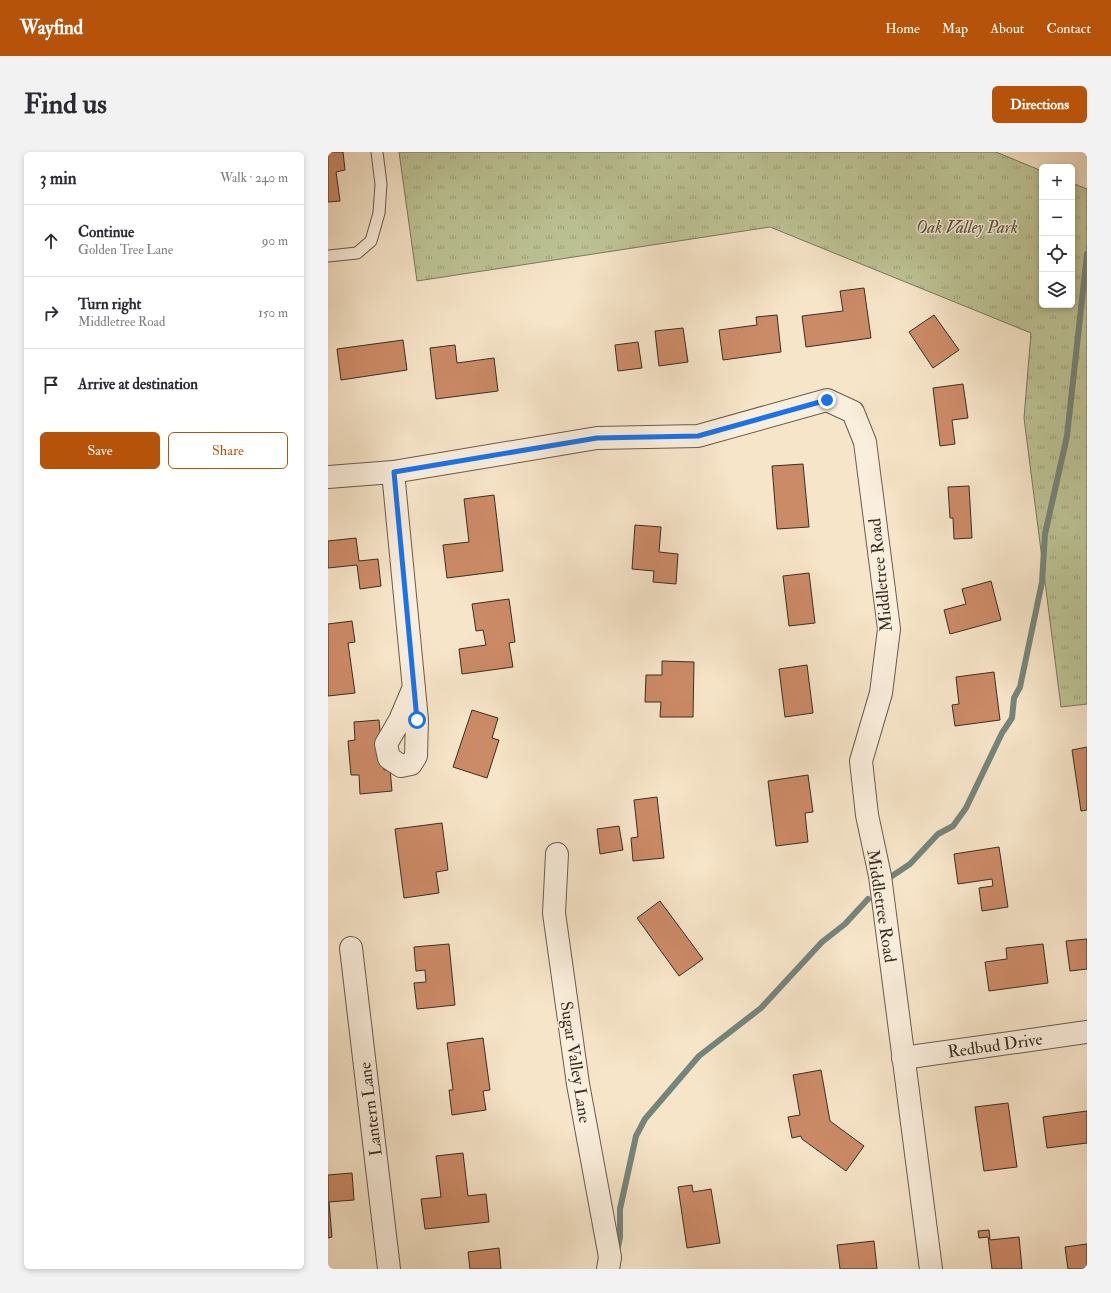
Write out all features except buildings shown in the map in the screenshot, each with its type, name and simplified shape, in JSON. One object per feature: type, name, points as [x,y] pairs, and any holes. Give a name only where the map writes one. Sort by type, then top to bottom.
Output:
[{"type":"street","name":"Middletree Road","points":[[328,477],[394,472],[597,438],[698,436],[827,400],[853,412],[865,442],[889,629],[881,693],[861,761],[867,815],[880,876],[931,1269]]},
{"type":"street","points":[[394,472],[414,686]]},
{"type":"street","name":"Sugar Valley Lane","points":[[557,854],[554,913],[578,1084],[610,1257],[608,1269]]},
{"type":"street","name":"Lantern Lane","points":[[351,948],[389,1269]]},
{"type":"street","name":"Redbud Drive","points":[[903,1058],[1087,1032]]},
{"type":"lane","points":[[328,256],[357,252],[371,241],[379,213],[381,184],[377,152]]},
{"type":"green space","name":"Oak Valley Park","points":[[399,152],[996,152],[1039,170],[1039,308],[1075,308],[1075,184],[1087,189],[1087,704],[1061,707],[1024,418],[1031,333],[770,227],[417,281]]},
{"type":"waterway","points":[[886,880],[910,864],[938,834],[953,826],[966,808],[1002,733],[1012,718],[1014,698],[1020,687],[1042,582],[1045,534],[1067,436],[1087,254]]},
{"type":"waterway","points":[[617,1251],[620,1237],[620,1209],[636,1136],[645,1119],[699,1056],[761,1008],[822,942],[845,924],[868,899]]},
{"type":"route","points":[[417,720],[394,472],[597,438],[658,438],[698,436],[827,400]]}]
